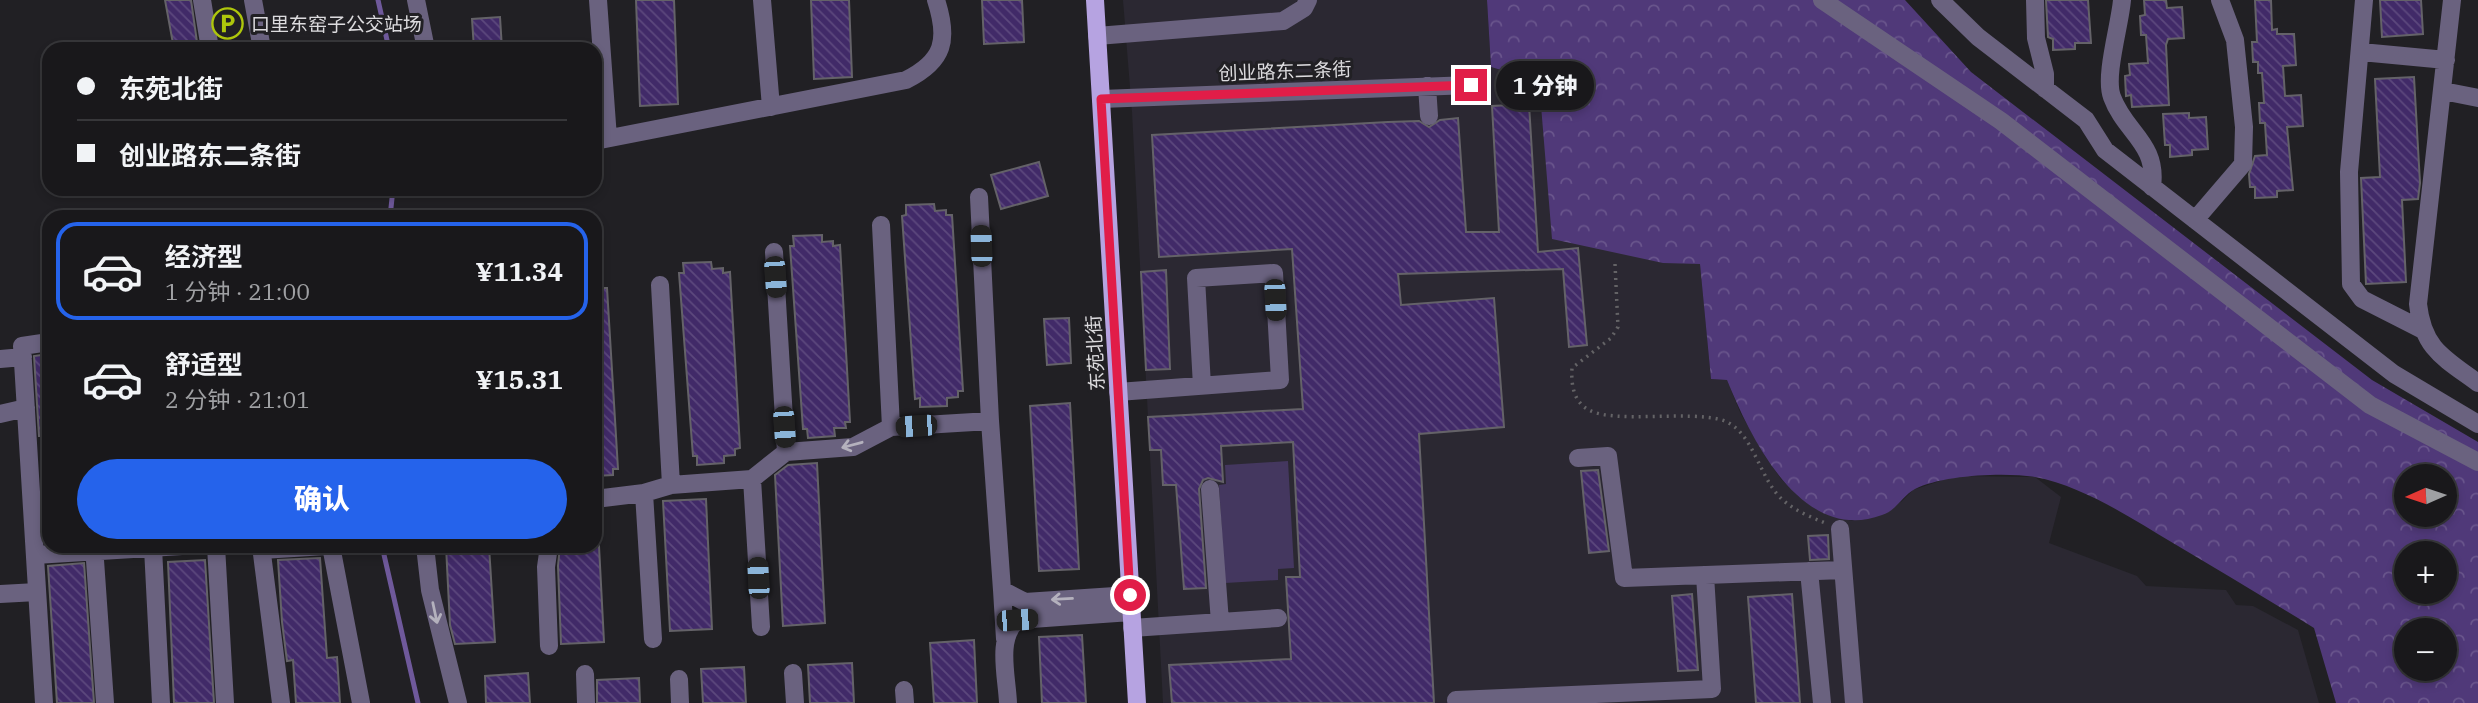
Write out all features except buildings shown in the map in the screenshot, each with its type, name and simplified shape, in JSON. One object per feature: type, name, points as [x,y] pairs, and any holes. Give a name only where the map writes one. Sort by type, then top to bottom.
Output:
[{"type":"main road","name":"东苑北街","points":[[1095,0],[1137,703]]},
{"type":"street","points":[[202,0],[209,42]]},
{"type":"street","points":[[253,0],[261,42]]},
{"type":"street","points":[[416,0],[425,42]]},
{"type":"street","points":[[598,0],[599,42]]},
{"type":"street","points":[[762,0],[771,107]]},
{"type":"street","points":[[602,139],[892,85],[932,64],[942,48],[943,26],[936,0]]},
{"type":"street","points":[[1097,36],[1283,21],[1304,8],[1308,0]]},
{"type":"street","points":[[1822,0],[2001,121],[2370,405],[2478,462]]},
{"type":"street","points":[[1940,0],[1978,37],[2086,120],[2105,150],[2393,374],[2478,424]]},
{"type":"street","points":[[2035,0],[2036,38],[2045,74],[2045,89]]},
{"type":"street","points":[[2122,0],[2110,70],[2111,95],[2124,119],[2142,139],[2155,170],[2152,187]]},
{"type":"street","points":[[2194,220],[2243,164],[2244,127],[2235,40],[2220,0]]},
{"type":"street","points":[[2364,0],[2349,172],[2351,284],[2362,299],[2421,329]]},
{"type":"street","points":[[2452,0],[2418,304],[2421,329],[2437,352],[2478,383]]},
{"type":"street","points":[[2361,52],[2446,60]]},
{"type":"street","name":"创业路东二条街","points":[[1101,99],[1471,85]]},
{"type":"street","points":[[1427,86],[1429,116]]},
{"type":"street","points":[[2443,91],[2478,98]]},
{"type":"street","points":[[979,197],[1008,703]]},
{"type":"street","points":[[881,225],[891,427]]},
{"type":"street","points":[[774,252],[786,452]]},
{"type":"street","points":[[1118,392],[1202,386],[1280,380],[1274,273],[1196,278],[1202,386]]},
{"type":"street","points":[[660,285],[671,485]]},
{"type":"street","points":[[42,343],[22,346],[44,703]]},
{"type":"street","points":[[0,359],[23,357]]},
{"type":"street","points":[[0,414],[26,408]]},
{"type":"street","points":[[602,498],[671,485],[752,479],[786,452],[853,447],[891,427],[990,421]]},
{"type":"street","points":[[1578,458],[1608,456],[1624,578],[1843,570]]},
{"type":"street","points":[[752,479],[761,627]]},
{"type":"street","points":[[1210,489],[1220,622]]},
{"type":"street","points":[[644,492],[653,639]]},
{"type":"street","points":[[1840,529],[1854,703]]},
{"type":"street","points":[[35,555],[55,553]]},
{"type":"street","points":[[94,553],[105,703]]},
{"type":"street","points":[[147,553],[161,703]]},
{"type":"street","points":[[216,553],[225,703]]},
{"type":"street","points":[[262,553],[281,703]]},
{"type":"street","points":[[332,553],[361,703]]},
{"type":"street","points":[[426,553],[430,590],[458,703]]},
{"type":"street","points":[[548,553],[546,567],[549,646]]},
{"type":"street","points":[[1809,571],[1822,703]]},
{"type":"street","points":[[1457,700],[1712,689],[1706,575]]},
{"type":"street","points":[[1002,590],[1025,602],[1220,622],[1278,618]]},
{"type":"street","points":[[0,594],[37,592]]},
{"type":"street","points":[[1005,639],[1008,628],[1017,620],[1131,612]]},
{"type":"street","points":[[793,673],[794,703]]},
{"type":"street","points":[[584,674],[586,703]]},
{"type":"street","points":[[679,679],[680,703]]},
{"type":"path","points":[[1615,264],[1618,327],[1611,338],[1572,368],[1576,397],[1588,410],[1609,414],[1705,416],[1727,421],[1743,436],[1781,499],[1805,515],[1840,529]]},
{"type":"shaded area","points":[[1123,0],[1487,0],[1491,67],[1539,81],[1541,101],[1663,263],[1700,263],[1711,379],[1727,380],[1740,412],[1765,456],[1781,479],[1798,496],[1816,509],[1852,521],[1901,502],[1913,490],[1955,476],[2035,477],[2061,497],[2049,543],[2137,576],[2146,586],[2226,590],[2236,605],[2253,606],[2298,630],[2319,703],[1163,703],[1132,112]]},
{"type":"shaded area","points":[[1288,461],[1294,568],[1278,569],[1278,580],[1225,583],[1219,485],[1226,484],[1225,465]]},
{"type":"green space","points":[[1487,0],[1905,0],[1971,72],[2372,380],[2478,442],[2478,703],[2336,703],[2314,628],[2124,514],[2089,495],[2053,481],[2007,475],[1941,481],[1915,489],[1887,513],[1853,520],[1827,515],[1804,501],[1765,457],[1727,380],[1711,379],[1700,264],[1663,263],[1552,239],[1539,81],[1491,67]]},
{"type":"waterway","points":[[378,0],[387,42]]},
{"type":"waterway","points":[[391,210],[392,196]]},
{"type":"waterway","points":[[384,553],[418,703]]},
{"type":"place","name":"口里东窑子公交站场","points":[[228,24]]},
{"type":"route","points":[[1130,595],[1101,99],[1471,85]]}]
